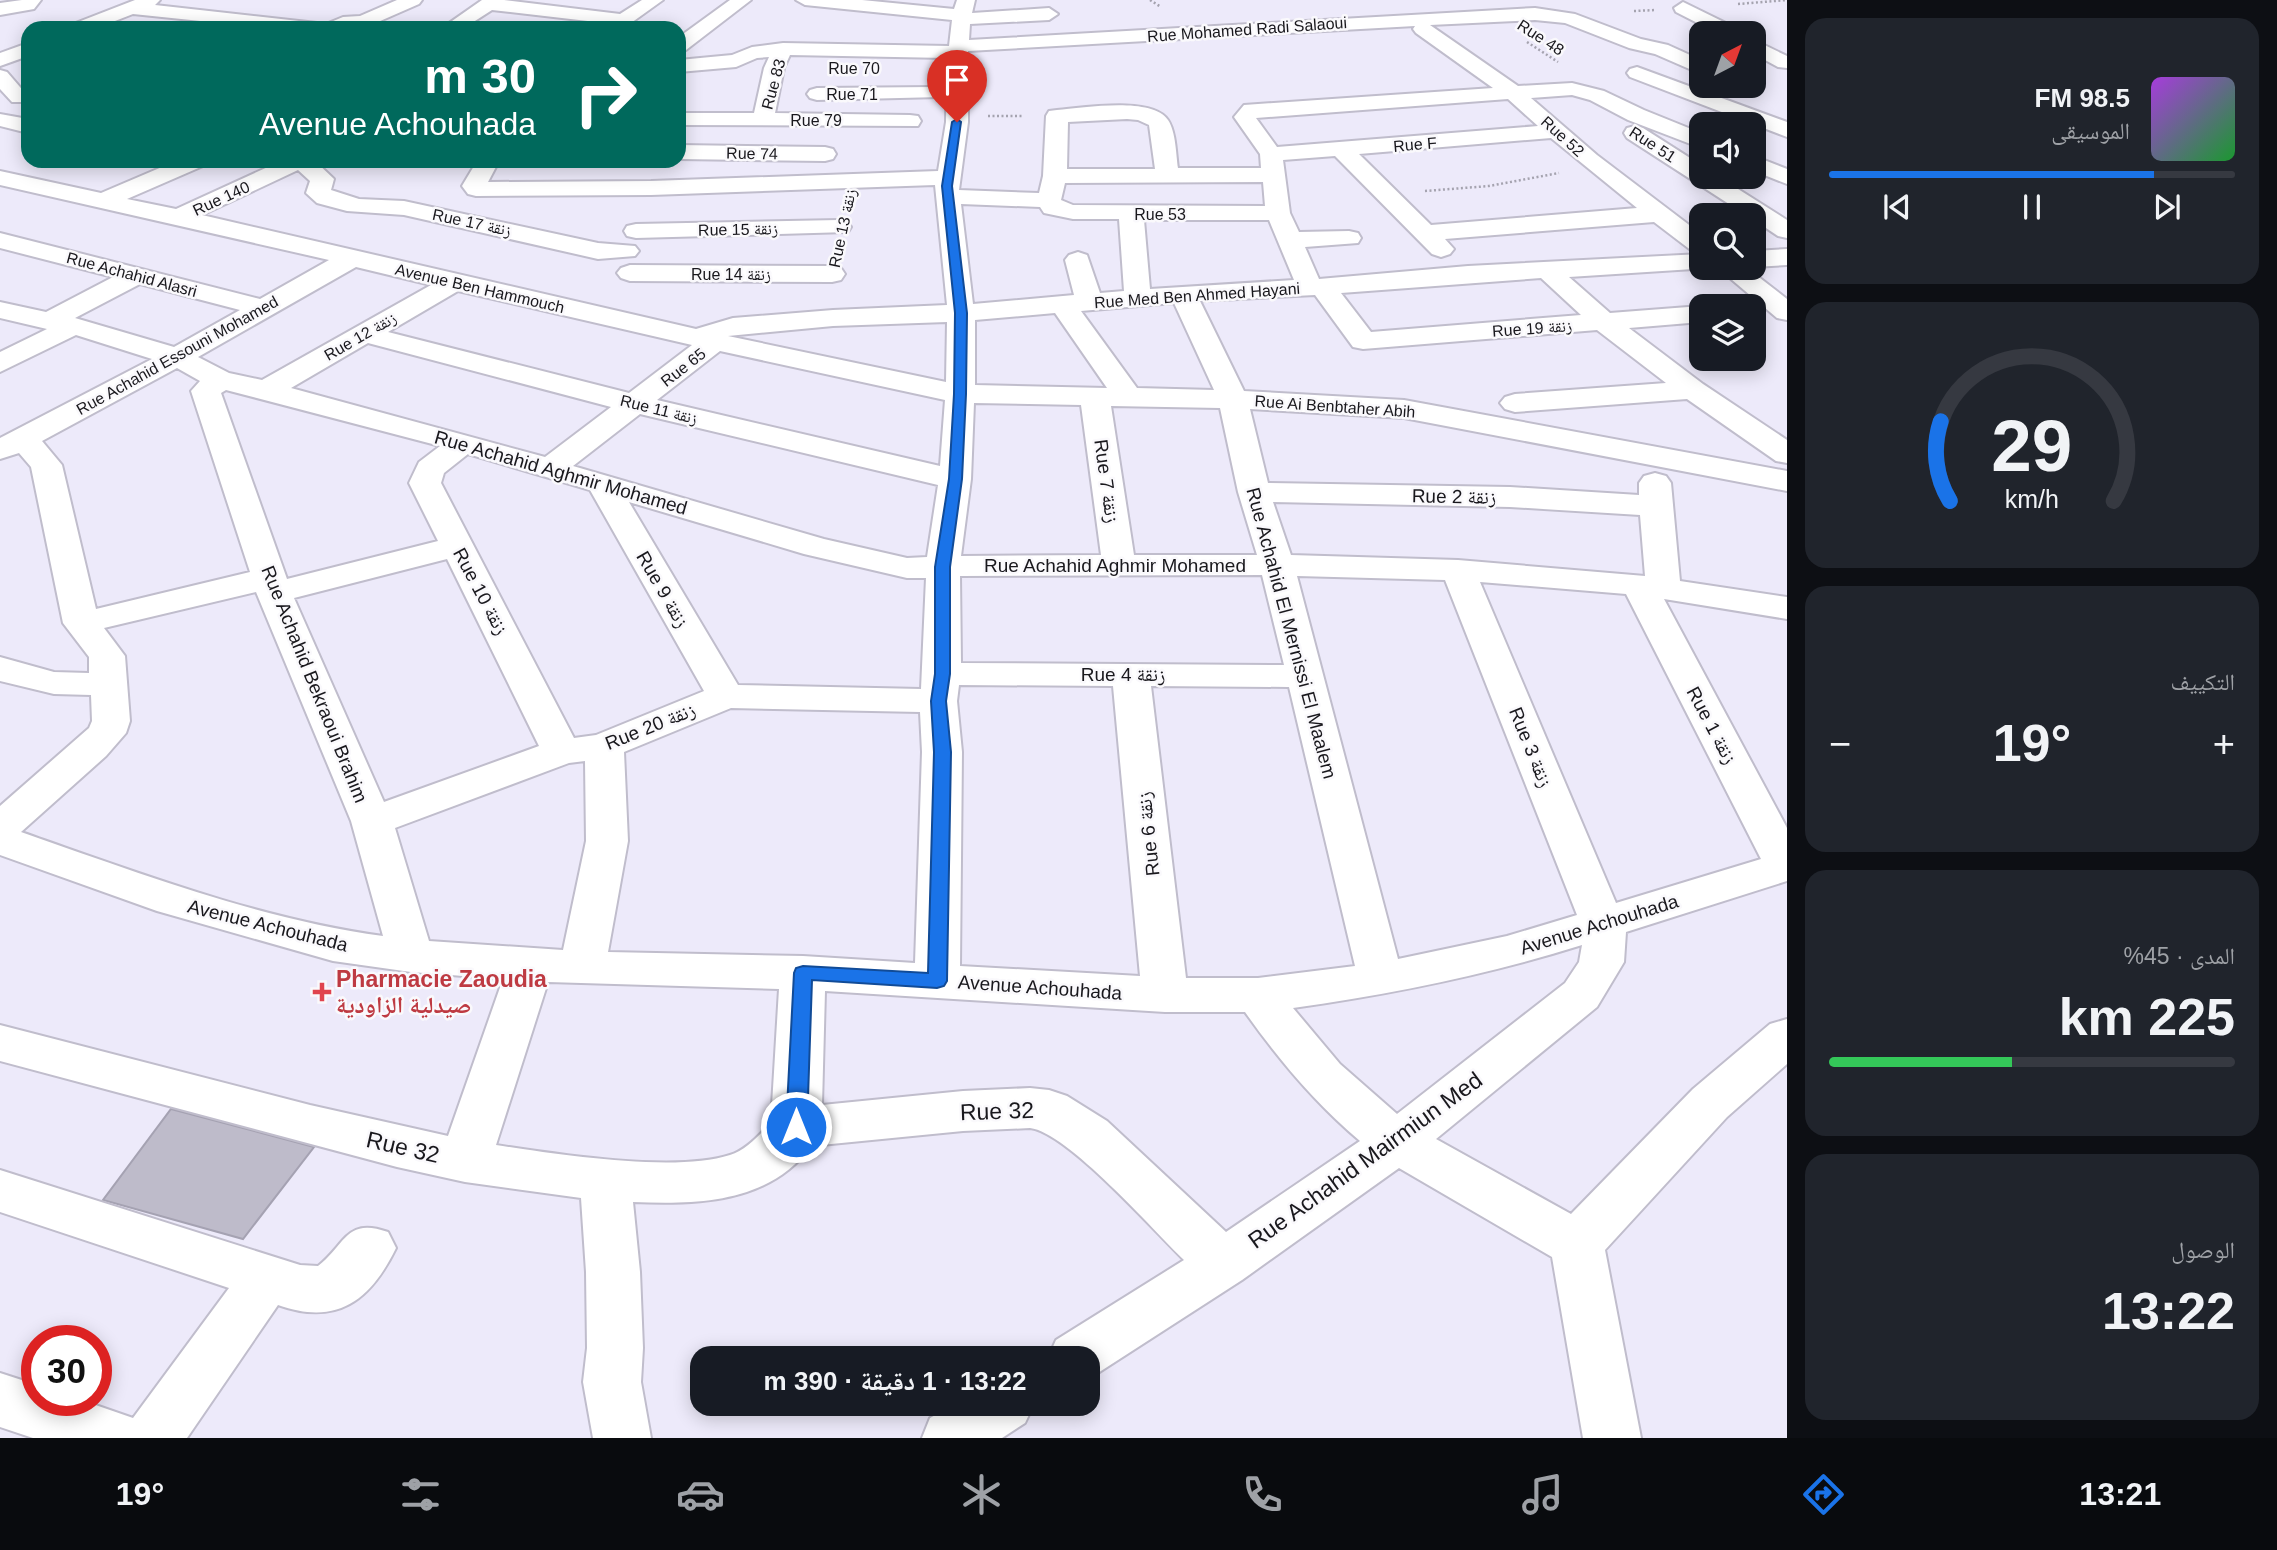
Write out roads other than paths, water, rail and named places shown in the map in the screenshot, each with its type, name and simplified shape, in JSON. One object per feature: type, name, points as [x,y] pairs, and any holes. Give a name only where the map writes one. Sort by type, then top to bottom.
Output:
[{"type":"street","points":[[98,21],[151,0]]},
{"type":"street","points":[[364,21],[413,0]]},
{"type":"street","points":[[622,21],[654,0]]},
{"type":"street","points":[[686,41],[742,0]]},
{"type":"street","points":[[795,17],[814,0],[957,34]]},
{"type":"street","points":[[0,9],[32,2]]},
{"type":"street","points":[[467,21],[491,2],[554,5],[608,21]]},
{"type":"street","points":[[223,17],[253,4]]},
{"type":"street","points":[[341,4],[390,11]]},
{"type":"street","points":[[131,8],[258,21]]},
{"type":"street","points":[[1683,8],[1708,21]]},
{"type":"street","points":[[686,102],[695,81],[781,40],[957,34],[1070,13]]},
{"type":"street","points":[[1608,13],[1657,41],[1663,47],[1661,50],[1689,63]]},
{"type":"street","points":[[174,21],[190,14]]},
{"type":"street","name":"Rue Mohamed Radi Salaoui","points":[[866,31],[957,34],[1535,14],[1569,18],[1636,44],[1661,50]]},
{"type":"street","name":"Rue 52","points":[[1423,29],[1512,92],[1559,131],[1609,161],[1650,208],[1689,237]]},
{"type":"street","points":[[937,981],[943,567],[956,479],[960,394],[961,313],[949,186],[957,117],[957,34]]},
{"type":"street","name":"Rue 70","points":[[774,68],[957,34]]},
{"type":"street","name":"Rue 83","points":[[763,120],[783,94],[774,68],[781,40]]},
{"type":"street","points":[[0,60],[21,52]]},
{"type":"street","points":[[1766,52],[1786,63]]},
{"type":"street","points":[[1766,64],[1786,63]]},
{"type":"street","points":[[686,73],[695,81]]},
{"type":"street","points":[[1637,74],[1787,130]]},
{"type":"street","points":[[0,76],[21,98]]},
{"type":"street","points":[[1316,287],[1278,213],[1273,165],[1245,117],[1258,108],[1579,90],[1597,95],[1636,115],[1689,136]]},
{"type":"street","name":"Rue 71","points":[[783,94],[934,93]]},
{"type":"street","points":[[0,119],[21,100]]},
{"type":"street","points":[[1326,104],[1381,192],[1468,274]]},
{"type":"street","points":[[1052,189],[1057,116],[1139,113],[1158,120],[1168,175]]},
{"type":"street","name":"Rue 51","points":[[1636,115],[1620,122],[1671,156],[1689,179]]},
{"type":"street","points":[[0,119],[21,124]]},
{"type":"street","name":"Rue 79","points":[[686,119],[910,121]]},
{"type":"street","points":[[819,183],[833,121]]},
{"type":"street","name":"Rue F","points":[[1273,165],[1346,134],[1377,148],[1559,131]]},
{"type":"street","name":"Rue 74","points":[[686,152],[825,155]]},
{"type":"street","points":[[1609,161],[1671,156]]},
{"type":"street","points":[[484,168],[474,186],[476,189],[567,178],[657,174],[819,183],[853,181],[1052,189],[1273,165]]},
{"type":"street","points":[[104,200],[179,168]]},
{"type":"street","name":"Rue 140","points":[[179,217],[286,168]]},
{"type":"street","name":"Rue 17 زنقة","points":[[310,168],[322,178],[318,193],[327,199],[359,236],[404,208],[598,251],[631,252]]},
{"type":"street","points":[[1766,168],[1787,177]]},
{"type":"street","points":[[605,318],[657,174]]},
{"type":"street","points":[[0,195],[12,180]]},
{"type":"street","name":"Avenue Ben Hammouch","points":[[12,180],[179,217],[359,236],[453,283],[960,394]]},
{"type":"street","name":"Rue 13 زنقة","points":[[833,318],[832,274],[839,227],[853,181]]},
{"type":"street","name":"Rue 53","points":[[1052,189],[1050,207],[1061,211],[1131,214],[1278,213]]},
{"type":"street","points":[[1423,233],[1650,208],[1694,189]]},
{"type":"street","name":"Rue 51","points":[[1700,189],[1735,197],[1787,231]]},
{"type":"street","points":[[1131,214],[1138,299]]},
{"type":"street","name":"Rue 15 زنقة","points":[[631,252],[839,227]]},
{"type":"street","name":"Rue Achahid Essouni Mohamed","points":[[12,444],[264,309],[359,236]]},
{"type":"street","points":[[1291,240],[1349,238]]},
{"type":"street","name":"Rue Achahid Alasri","points":[[0,240],[264,309]]},
{"type":"street","name":"Rue 14 زنقة","points":[[631,252],[832,274]]},
{"type":"street","points":[[1766,258],[1787,257]]},
{"type":"street","points":[[1078,260],[1076,303],[1130,399]]},
{"type":"street","name":"Rue Med Ben Ahmed Hayani","points":[[705,340],[733,326],[833,318],[961,313],[1468,274],[1689,263]]},
{"type":"street","points":[[1547,270],[1605,323],[1693,390],[1787,454]]},
{"type":"street","points":[[0,363],[135,276]]},
{"type":"street","points":[[1743,280],[1773,309]]},
{"type":"street","name":"Rue 12 زنقة","points":[[266,390],[453,283]]},
{"type":"street","name":"Rue 19 زنقة","points":[[1316,287],[1363,341],[1689,315]]},
{"type":"street","name":"Rue Achahid El Mernissi El Maalem","points":[[1183,295],[1233,399],[1254,492],[1277,565],[1381,979]]},
{"type":"street","name":"Rue Achahid Aghmir Mohamed","points":[[0,310],[62,323],[177,357],[220,380],[552,467],[871,561],[907,568],[1277,565],[1458,570],[1651,587],[1787,608]]},
{"type":"street","name":"Rue 11 زنقة","points":[[364,334],[636,404],[956,479]]},
{"type":"street","name":"Rue 65","points":[[552,467],[636,404],[705,340]]},
{"type":"street","name":"Rue Achahid Bekraoui Brahim","points":[[220,380],[206,391],[272,585],[372,821],[411,956]]},
{"type":"street","points":[[1516,403],[1693,390]]},
{"type":"street","name":"Rue Ai Benbtaher Abih","points":[[960,394],[1233,399],[1404,409],[1787,481]]},
{"type":"street","name":"Rue 7 زنقة","points":[[1096,397],[1119,565]]},
{"type":"street","name":"Rue 10 زنقة","points":[[463,443],[439,460],[425,477],[425,483],[562,751]]},
{"type":"street","points":[[0,828],[107,733],[111,721],[107,656],[81,623],[46,465],[12,444]]},
{"type":"street","name":"Rue 1 زنقة","points":[[1656,456],[1651,587],[1786,866]]},
{"type":"street","name":"Rue 9 زنقة","points":[[601,482],[726,696]]},
{"type":"street","name":"Rue 2 زنقة","points":[[1254,492],[1510,498],[1655,506]]},
{"type":"street","points":[[81,623],[458,546]]},
{"type":"street","name":"Rue 3 زنقة","points":[[1458,570],[1604,924]]},
{"type":"street","points":[[0,668],[57,685],[110,682]]},
{"type":"street","name":"Rue 4 زنقة","points":[[940,687],[1131,674],[1304,676]]},
{"type":"street","name":"Rue 6 زنقة","points":[[1131,674],[1165,995]]},
{"type":"street","name":"Rue 20 زنقة","points":[[372,821],[562,751],[604,746],[726,696],[940,687]]},
{"type":"street","points":[[583,968],[585,947],[602,881],[607,842],[604,746]]},
{"type":"street","name":"Avenue Achouhada","points":[[0,840],[185,904],[333,945],[411,956],[583,968],[803,973],[1165,995],[1258,995],[1381,979],[1508,952],[1786,866]]},
{"type":"street","name":"Rue Achahid Mairmiun Med","points":[[1095,1346],[1223,1264],[1397,1142],[1581,995],[1602,965],[1605,948],[1604,924]]},
{"type":"street","points":[[465,1161],[531,964]]},
{"type":"street","points":[[796,1127],[803,973]]},
{"type":"street","points":[[1258,995],[1296,1047],[1323,1077],[1355,1108],[1397,1142],[1577,1244]]},
{"type":"street","points":[[1577,1244],[1710,1103],[1787,1037]]},
{"type":"street","name":"Rue 32","points":[[0,1043],[318,1127],[465,1161],[526,1171],[605,1179],[673,1182],[722,1178],[741,1173],[770,1156],[787,1142],[796,1127],[964,1111],[1030,1108],[1049,1110],[1089,1135],[1223,1264]]},
{"type":"street","points":[[605,1179],[613,1272],[615,1348],[612,1382],[622,1438]]},
{"type":"street","points":[[0,1191],[265,1276],[300,1290],[324,1291],[332,1288],[369,1248]]},
{"type":"street","points":[[1577,1244],[1612,1438]]},
{"type":"street","points":[[153,1438],[256,1294],[265,1276]]},
{"type":"street","points":[[0,1400],[113,1438]]},
{"type":"street","points":[[951,1438],[986,1416]]},
{"type":"place","name":"Pharmacie Zaoudia صيدلية الزاودية","points":[[322,992]]}]
